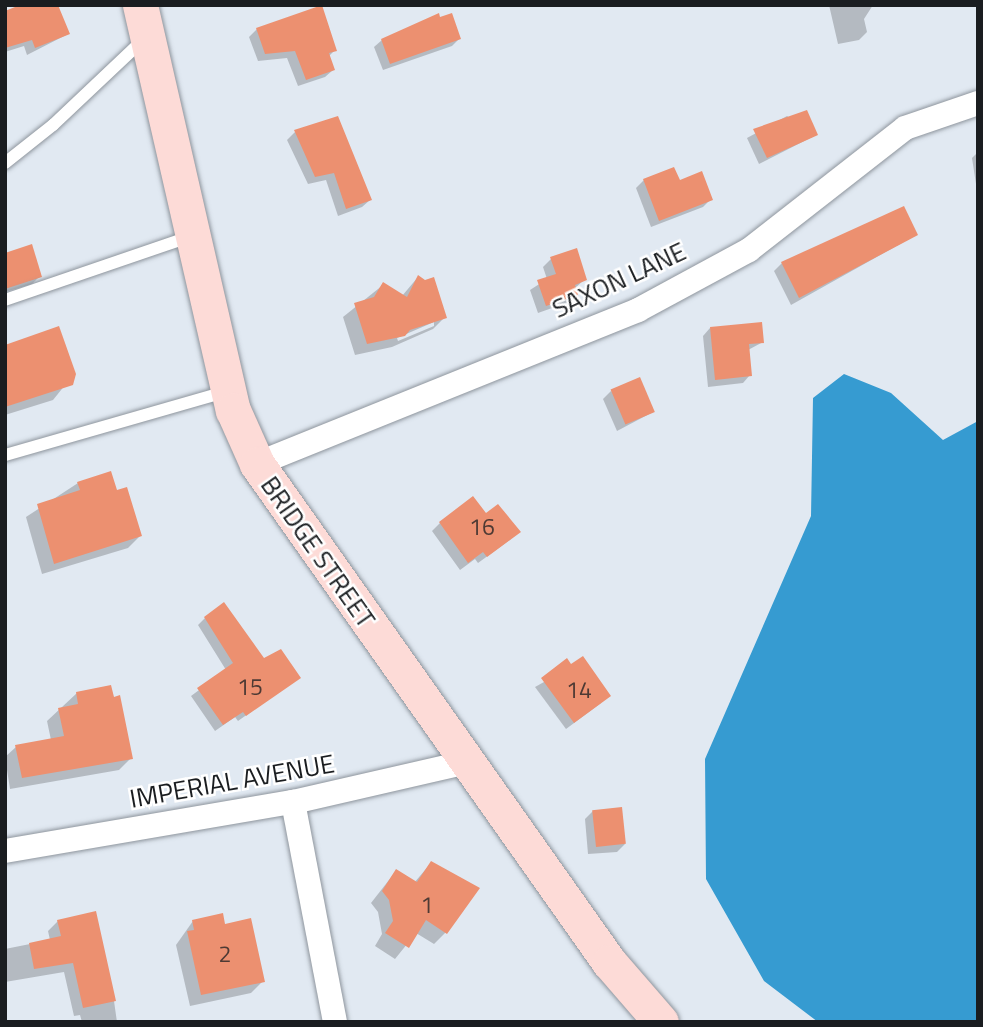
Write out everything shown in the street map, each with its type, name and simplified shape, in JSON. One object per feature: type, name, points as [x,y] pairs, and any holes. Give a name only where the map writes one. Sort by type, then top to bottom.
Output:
[{"type":"main road","name":"BRIDGE STREET","points":[[143,21],[229,390],[257,464],[279,500],[609,962],[661,1022]]},
{"type":"street","name":"SAXON LANE","points":[[257,464],[638,310],[749,250],[905,128],[978,103]]},
{"type":"street","name":"IMPERIAL AVENUE","points":[[5,851],[293,802],[468,762]]},
{"type":"street","points":[[293,802],[335,1022]]},
{"type":"lane","points":[[5,163],[82,100],[143,21]]},
{"type":"lane","points":[[5,300],[193,236]]},
{"type":"lane","points":[[5,455],[229,390]]},
{"type":"water","points":[[844,374],[891,393],[943,440],[978,421],[978,1022],[818,1022],[764,981],[706,879],[705,759],[811,516],[813,398]]},
{"type":"building","points":[[20,5],[58,5],[70,34],[35,48],[32,40],[5,48],[5,11]]},
{"type":"building","points":[[322,5],[337,51],[329,53],[335,70],[306,80],[295,51],[265,54],[256,28]]},
{"type":"building","points":[[439,13],[440,17],[452,13],[461,39],[390,64],[381,39]]},
{"type":"building","points":[[807,110],[818,135],[767,158],[753,129]]},
{"type":"building","points":[[338,116],[372,200],[346,209],[334,173],[315,177],[294,130]]},
{"type":"building","points":[[674,167],[680,180],[702,171],[713,200],[659,221],[643,179]]},
{"type":"building","points":[[904,206],[918,235],[799,298],[781,262]]},
{"type":"building","points":[[32,244],[42,277],[5,289],[5,253]]},
{"type":"building","points":[[577,248],[587,280],[575,285],[578,295],[546,306],[537,280],[556,274],[550,257]]},
{"type":"building","points":[[418,275],[425,280],[434,277],[447,318],[410,330],[405,336],[367,344],[354,303],[374,297],[383,282],[407,297]]},
{"type":"building","points":[[762,322],[764,343],[749,344],[752,376],[715,380],[710,327]]},
{"type":"building","points":[[59,326],[76,374],[73,385],[5,407],[5,345]]},
{"type":"building","points":[[640,377],[655,412],[625,424],[611,390]]},
{"type":"building","points":[[111,471],[117,490],[127,487],[142,536],[54,564],[37,504],[80,490],[77,482]]},
{"type":"building","points":[[473,496],[486,513],[498,504],[521,532],[487,557],[483,552],[468,563],[439,522]]},
{"type":"building","points":[[224,602],[264,658],[281,649],[301,678],[246,716],[243,712],[223,725],[197,688],[233,663],[204,617]]},
{"type":"building","points":[[583,656],[611,696],[574,723],[541,678],[567,658],[571,664]]},
{"type":"building","points":[[111,685],[114,697],[120,695],[133,759],[22,778],[15,745],[64,736],[58,708],[78,704],[76,692]]},
{"type":"building","points":[[622,807],[626,844],[596,847],[592,810]]},
{"type":"building","points":[[431,861],[480,888],[447,934],[426,920],[409,948],[385,933],[393,921],[389,900],[382,891],[396,869],[417,882]]},
{"type":"building","points":[[96,911],[116,1001],[83,1008],[73,963],[34,969],[29,943],[61,936],[57,920]]},
{"type":"building","points":[[223,913],[225,924],[251,918],[265,982],[201,995],[187,931],[194,930],[192,920]]}]
